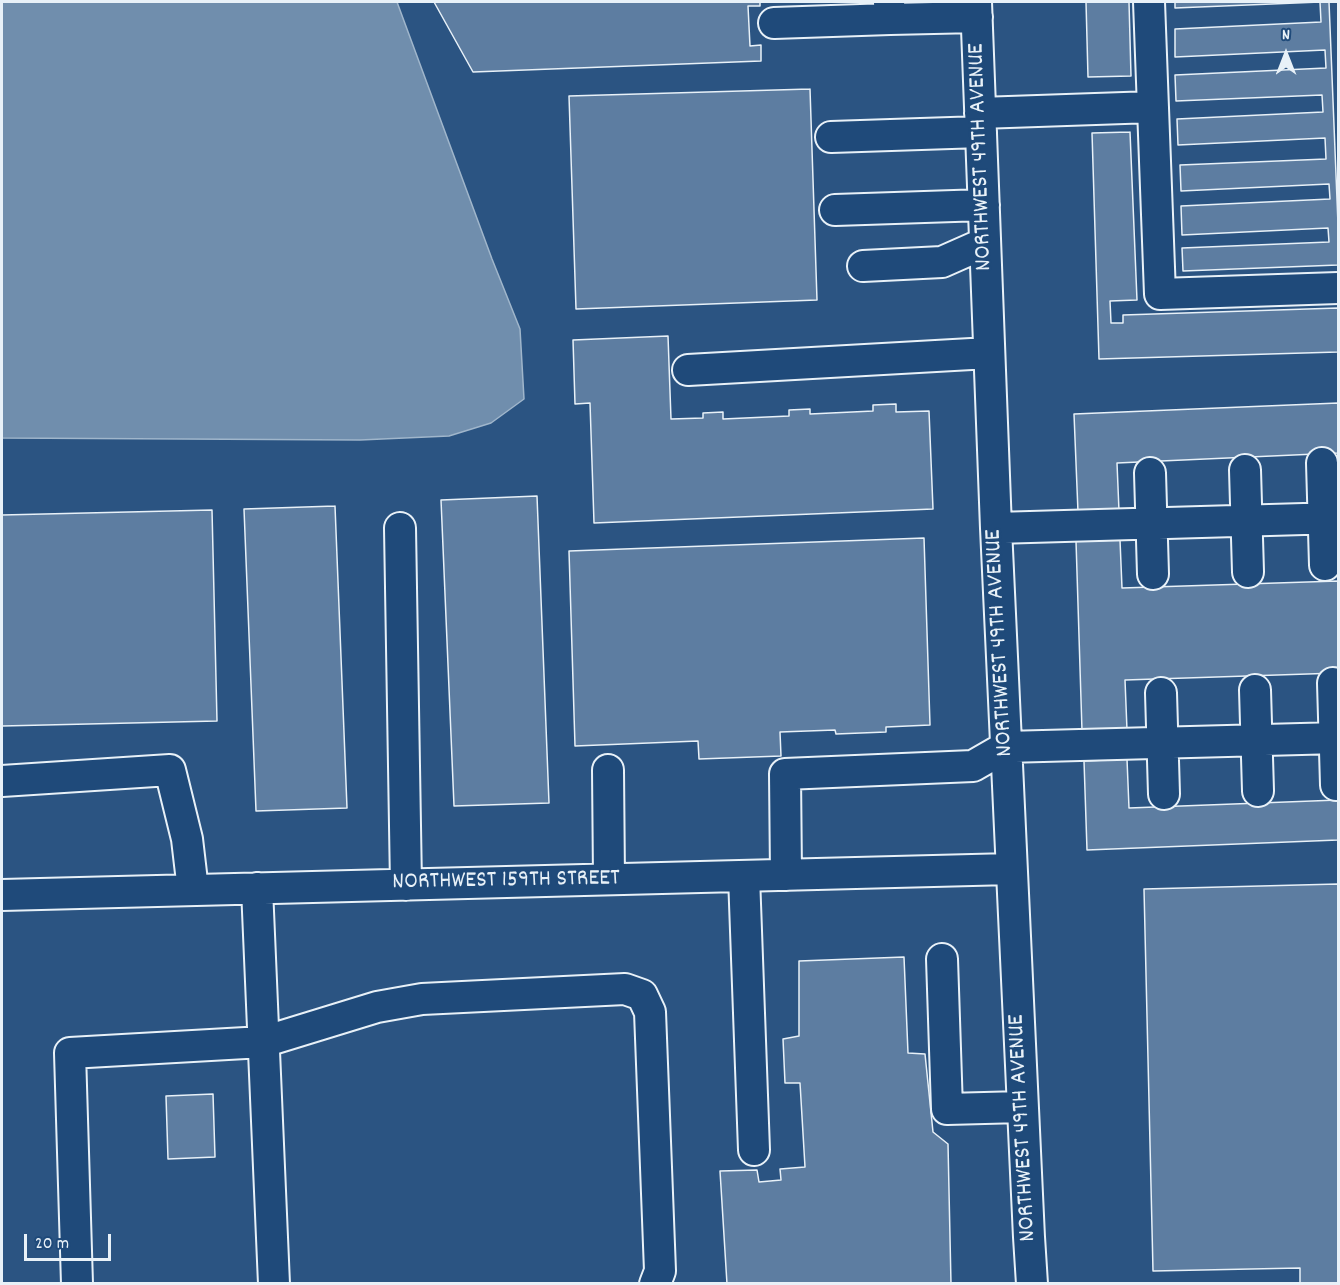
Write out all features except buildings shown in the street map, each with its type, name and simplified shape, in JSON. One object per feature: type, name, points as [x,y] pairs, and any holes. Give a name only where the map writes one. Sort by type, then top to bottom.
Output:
[{"type":"street","points":[[1149,2],[1160,294],[1338,288]]},
{"type":"street","points":[[774,23],[890,10],[976,9]]},
{"type":"street","name":"NORTHWEST 49TH AVENUE","points":[[976,9],[996,528],[1032,1284]]},
{"type":"street","points":[[831,137],[1153,107]]},
{"type":"street","points":[[835,210],[984,205]]},
{"type":"street","points":[[863,266],[942,262],[985,243]]},
{"type":"street","points":[[688,370],[989,353]]},
{"type":"street","points":[[1322,463],[1331,518],[1325,565]]},
{"type":"street","points":[[1245,470],[1248,572]]},
{"type":"street","points":[[1150,473],[1153,574]]},
{"type":"street","points":[[996,528],[1331,518]]},
{"type":"street","points":[[400,528],[406,885]]},
{"type":"street","points":[[1333,683],[1336,785]]},
{"type":"street","points":[[1256,690],[1258,792]]},
{"type":"street","points":[[1161,693],[1164,794]]},
{"type":"street","points":[[786,875],[785,774],[974,766],[1006,747],[1336,738]]},
{"type":"street","points":[[2,781],[170,770],[187,839],[193,890]]},
{"type":"street","points":[[608,770],[609,879]]},
{"type":"street","name":"NORTHWEST 159TH STREET","points":[[2,895],[1011,869]]},
{"type":"street","points":[[744,876],[754,1150]]},
{"type":"street","points":[[257,888],[274,1284]]},
{"type":"street","points":[[942,959],[947,1109],[1022,1107]]},
{"type":"street","points":[[77,1284],[70,1053],[264,1042],[377,1007],[422,999],[626,989],[642,994],[650,1012],[660,1271],[654,1284]]},
{"type":"water","points":[[2,2],[397,2],[520,329],[524,399],[491,423],[449,436],[360,440],[2,438]]}]
